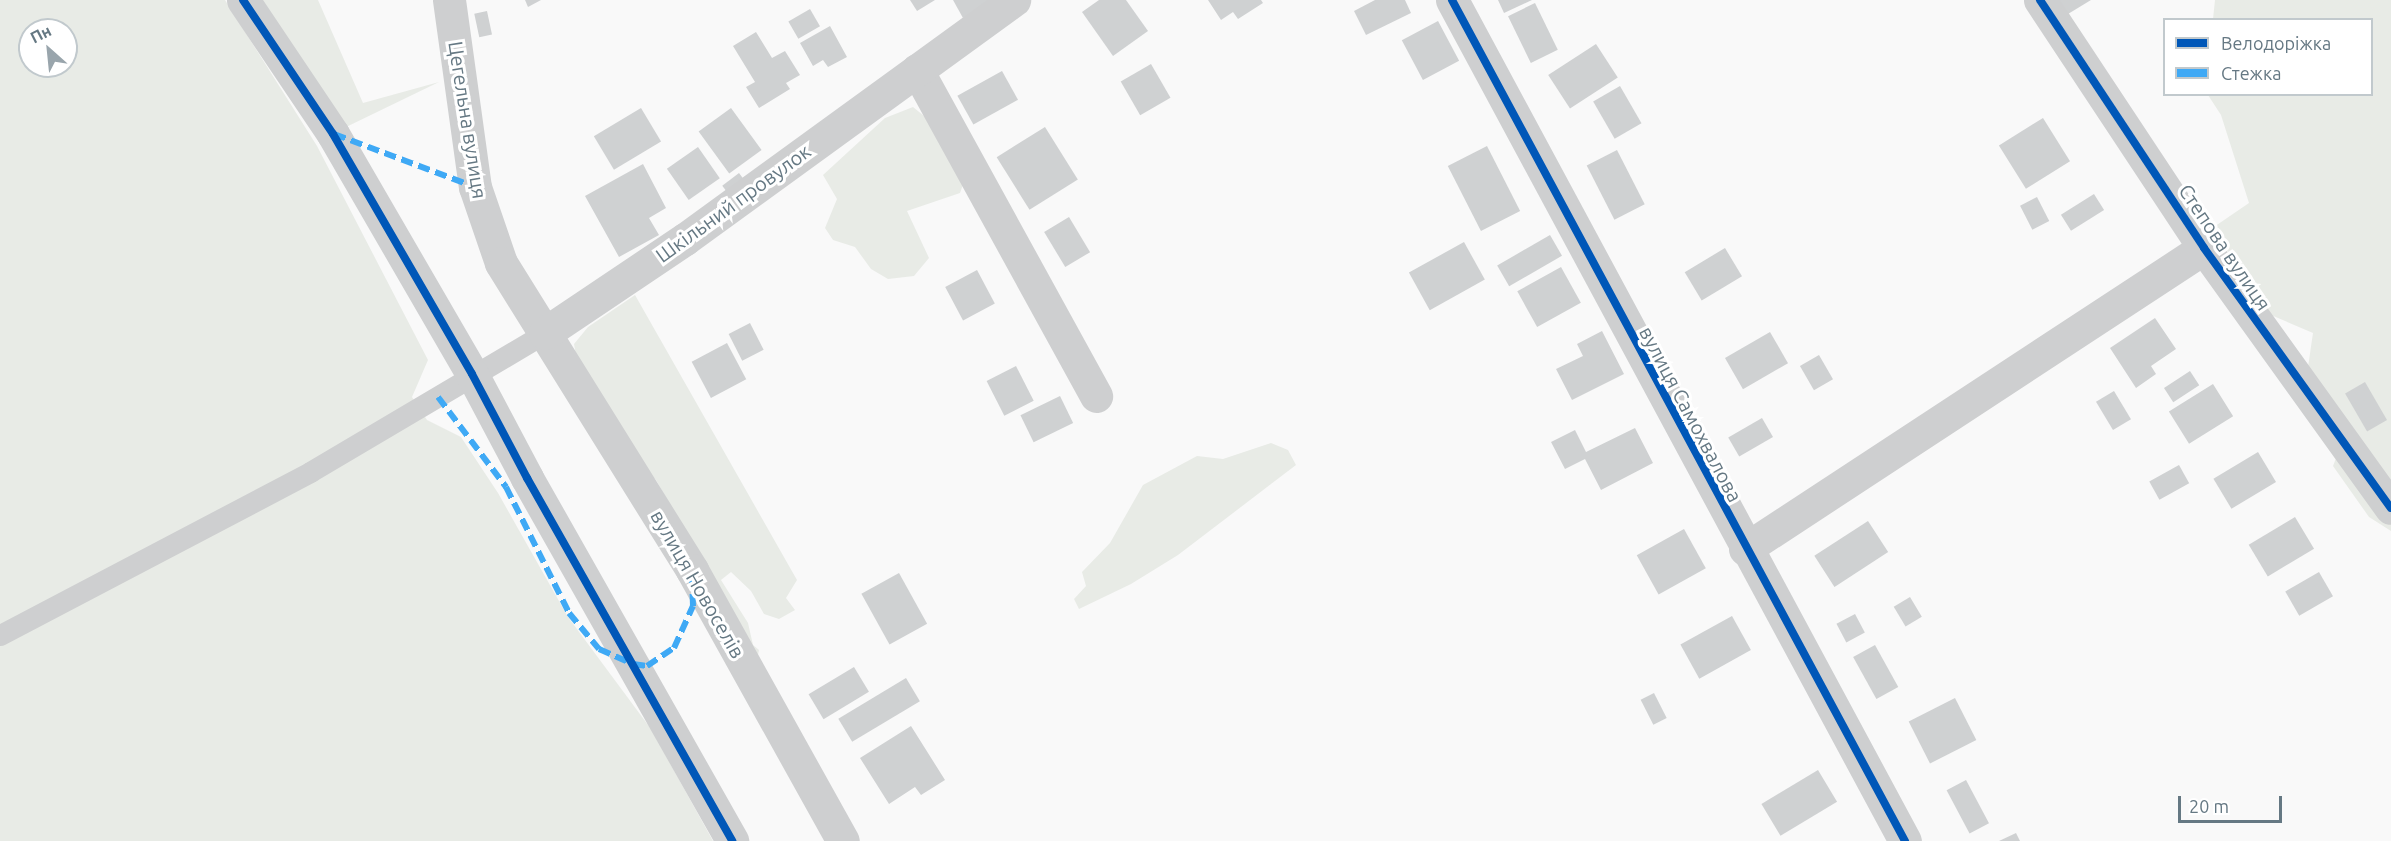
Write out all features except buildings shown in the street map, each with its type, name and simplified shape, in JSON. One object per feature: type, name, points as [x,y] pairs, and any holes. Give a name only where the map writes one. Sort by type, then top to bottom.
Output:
[{"type":"street","points":[[243,0],[333,134],[472,374],[527,478],[732,841]]},
{"type":"street","name":"Цегельна вулиця","points":[[449,0],[475,187],[501,263],[545,333]]},
{"type":"street","name":"Шкільний провулок","points":[[545,333],[685,239],[1014,0]]},
{"type":"street","name":"вулиця Самохвалова","points":[[1452,0],[1745,549],[1905,841]]},
{"type":"street","name":"Степова вулиця","points":[[2040,0],[2204,248],[2391,508]]},
{"type":"street","points":[[917,69],[1096,396]]},
{"type":"street","points":[[1745,549],[2204,248]]},
{"type":"street","name":"вулиця Новоселів","points":[[545,333],[692,570],[843,841]]},
{"type":"lane","points":[[0,635],[310,472],[472,374],[545,333]]},
{"type":"shaded area","points":[[0,0],[225,0],[317,146],[428,360],[412,397],[427,420],[461,437],[498,493],[568,617],[651,729],[713,841],[0,841]]},
{"type":"shaded area","points":[[255,0],[318,0],[363,103],[439,82],[342,129]]},
{"type":"shaded area","points":[[2215,0],[2391,0],[2391,531],[2369,517],[2333,466],[2342,443],[2308,367],[2313,333],[2271,315],[2249,274],[2208,231],[2249,203],[2221,115],[2209,96],[2373,96],[2373,18],[2213,18]]},
{"type":"shaded area","points":[[913,107],[929,120],[965,179],[960,193],[907,211],[929,258],[914,276],[888,279],[871,269],[855,247],[833,240],[825,228],[837,199],[823,175],[885,118]]},
{"type":"shaded area","points":[[635,295],[797,580],[786,598],[795,610],[779,619],[764,614],[751,591],[731,572],[721,580],[748,623],[753,645],[759,650],[756,665],[731,612],[656,480],[629,449],[579,373],[574,344],[588,327]]},
{"type":"shaded area","points":[[1271,443],[1288,450],[1296,465],[1178,555],[1131,584],[1079,609],[1074,599],[1086,586],[1082,572],[1110,543],[1143,485],[1197,456],[1223,459]]},
{"type":"marked path","points":[[334,134],[475,187]]},
{"type":"marked path","points":[[438,397],[506,487],[569,613],[599,649],[633,664],[647,666],[674,648],[693,606],[692,570]]},
{"type":"cycle path","points":[[243,0],[333,134],[472,374],[527,478],[732,841]]},
{"type":"cycle path","points":[[1452,0],[1905,841]]},
{"type":"cycle path","points":[[2040,0],[2204,248],[2391,508]]}]
